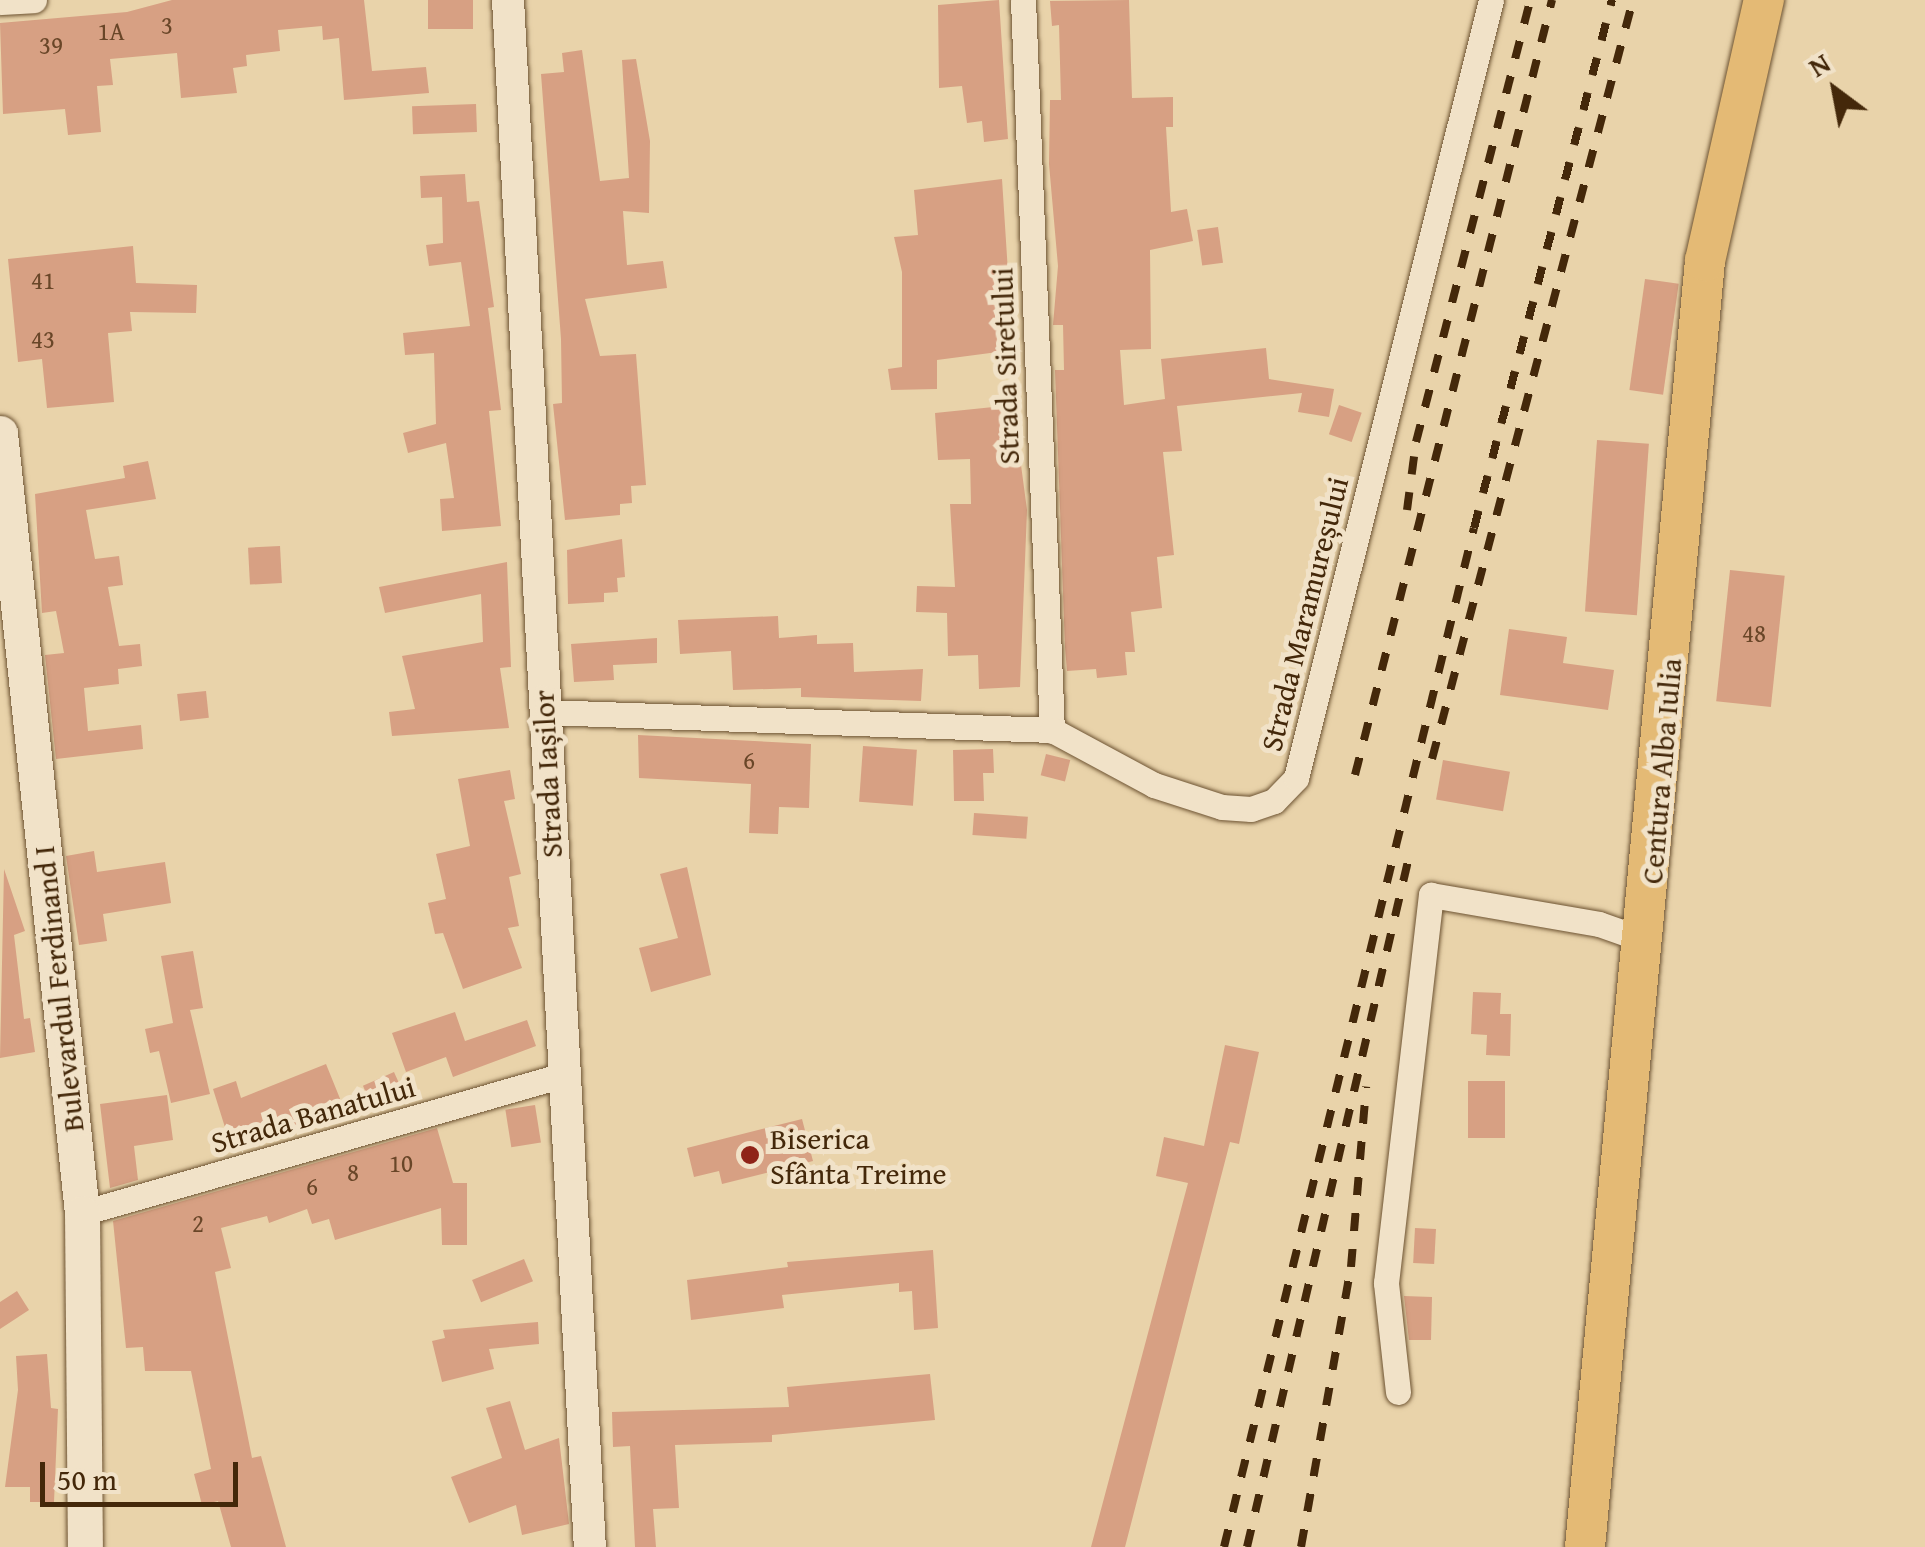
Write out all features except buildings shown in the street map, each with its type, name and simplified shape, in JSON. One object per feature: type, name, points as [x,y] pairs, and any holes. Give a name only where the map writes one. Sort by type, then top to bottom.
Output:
[{"type":"main road","name":"Centura Alba Iulia","points":[[1585,1547],[1647,941],[1705,261],[1764,0]]},
{"type":"main road","name":"Bulevardul Ferdinand I","points":[[0,433],[82,1213],[85,1547]]},
{"type":"street","points":[[0,2],[34,0]]},
{"type":"street","name":"Strada Iașilor","points":[[508,0],[561,1076],[590,1547]]},
{"type":"street","name":"Strada Siretului","points":[[1022,0],[1052,730]]},
{"type":"street","name":"Strada Maramureșului","points":[[545,712],[1052,730],[1154,785],[1222,807],[1251,809],[1274,801],[1296,778],[1491,0]]},
{"type":"street","points":[[1398,1392],[1386,1283],[1430,895],[1599,924],[1647,941]]},
{"type":"street","name":"Strada Banatului","points":[[82,1213],[561,1076]]},
{"type":"railway","points":[[1407,510],[1416,442],[1530,0]]},
{"type":"railway","points":[[1355,775],[1552,0]]},
{"type":"railway","points":[[1224,1547],[1474,528],[1612,0]]},
{"type":"railway","points":[[1432,759],[1633,0]]},
{"type":"railway","points":[[1247,1547],[1408,861]]},
{"type":"railway","points":[[1301,1547],[1351,1267],[1366,1087]]},
{"type":"place","name":"Biserica Sfânta Treime","points":[[750,1155]]}]
